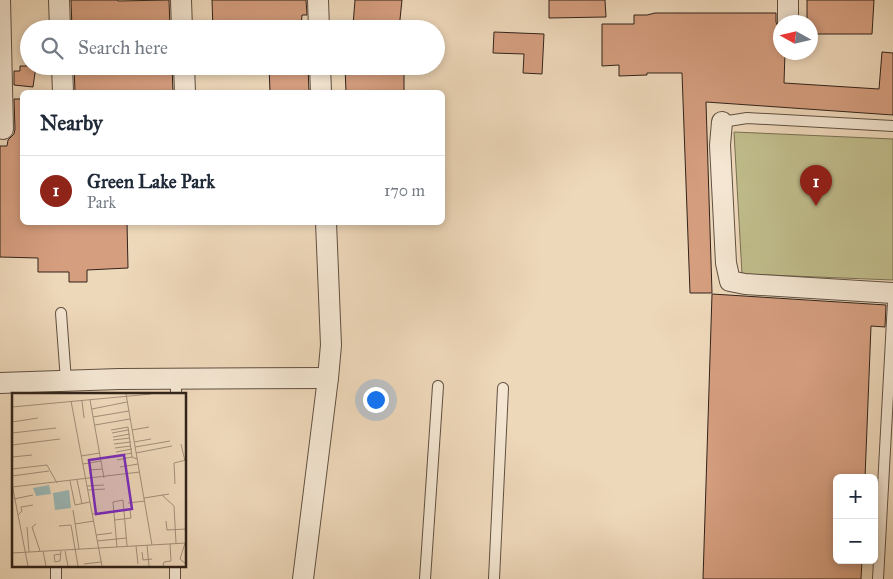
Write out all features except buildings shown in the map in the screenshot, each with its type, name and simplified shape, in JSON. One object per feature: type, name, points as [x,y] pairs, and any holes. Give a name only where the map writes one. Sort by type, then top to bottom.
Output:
[{"type":"street","points":[[0,0],[3,128]]},
{"type":"street","points":[[59,0],[60,20]]},
{"type":"street","points":[[181,0],[182,20]]},
{"type":"street","points":[[318,0],[319,20]]},
{"type":"street","points":[[788,0],[788,15]]},
{"type":"street","points":[[62,75],[63,90]]},
{"type":"street","points":[[184,75],[185,90]]},
{"type":"street","points":[[320,75],[321,90]]},
{"type":"street","points":[[722,122],[720,145],[726,263],[730,281],[744,284],[893,293]]},
{"type":"street","points":[[303,579],[331,344],[326,225]]},
{"type":"street","points":[[0,383],[57,385],[119,379],[176,386],[328,378]]},
{"type":"lane","points":[[722,122],[747,118],[893,126]]},
{"type":"lane","points":[[878,579],[893,302]]},
{"type":"lane","points":[[57,385],[61,313]]},
{"type":"lane","points":[[425,579],[438,386]]},
{"type":"lane","points":[[494,579],[503,388]]},
{"type":"lane","points":[[56,566],[56,579]]},
{"type":"lane","points":[[175,566],[175,579]]},
{"type":"shaded area","points":[[734,132],[893,139],[893,280],[742,274]]},
{"type":"place","name":"Green Lake Park","points":[[816,206]]}]
